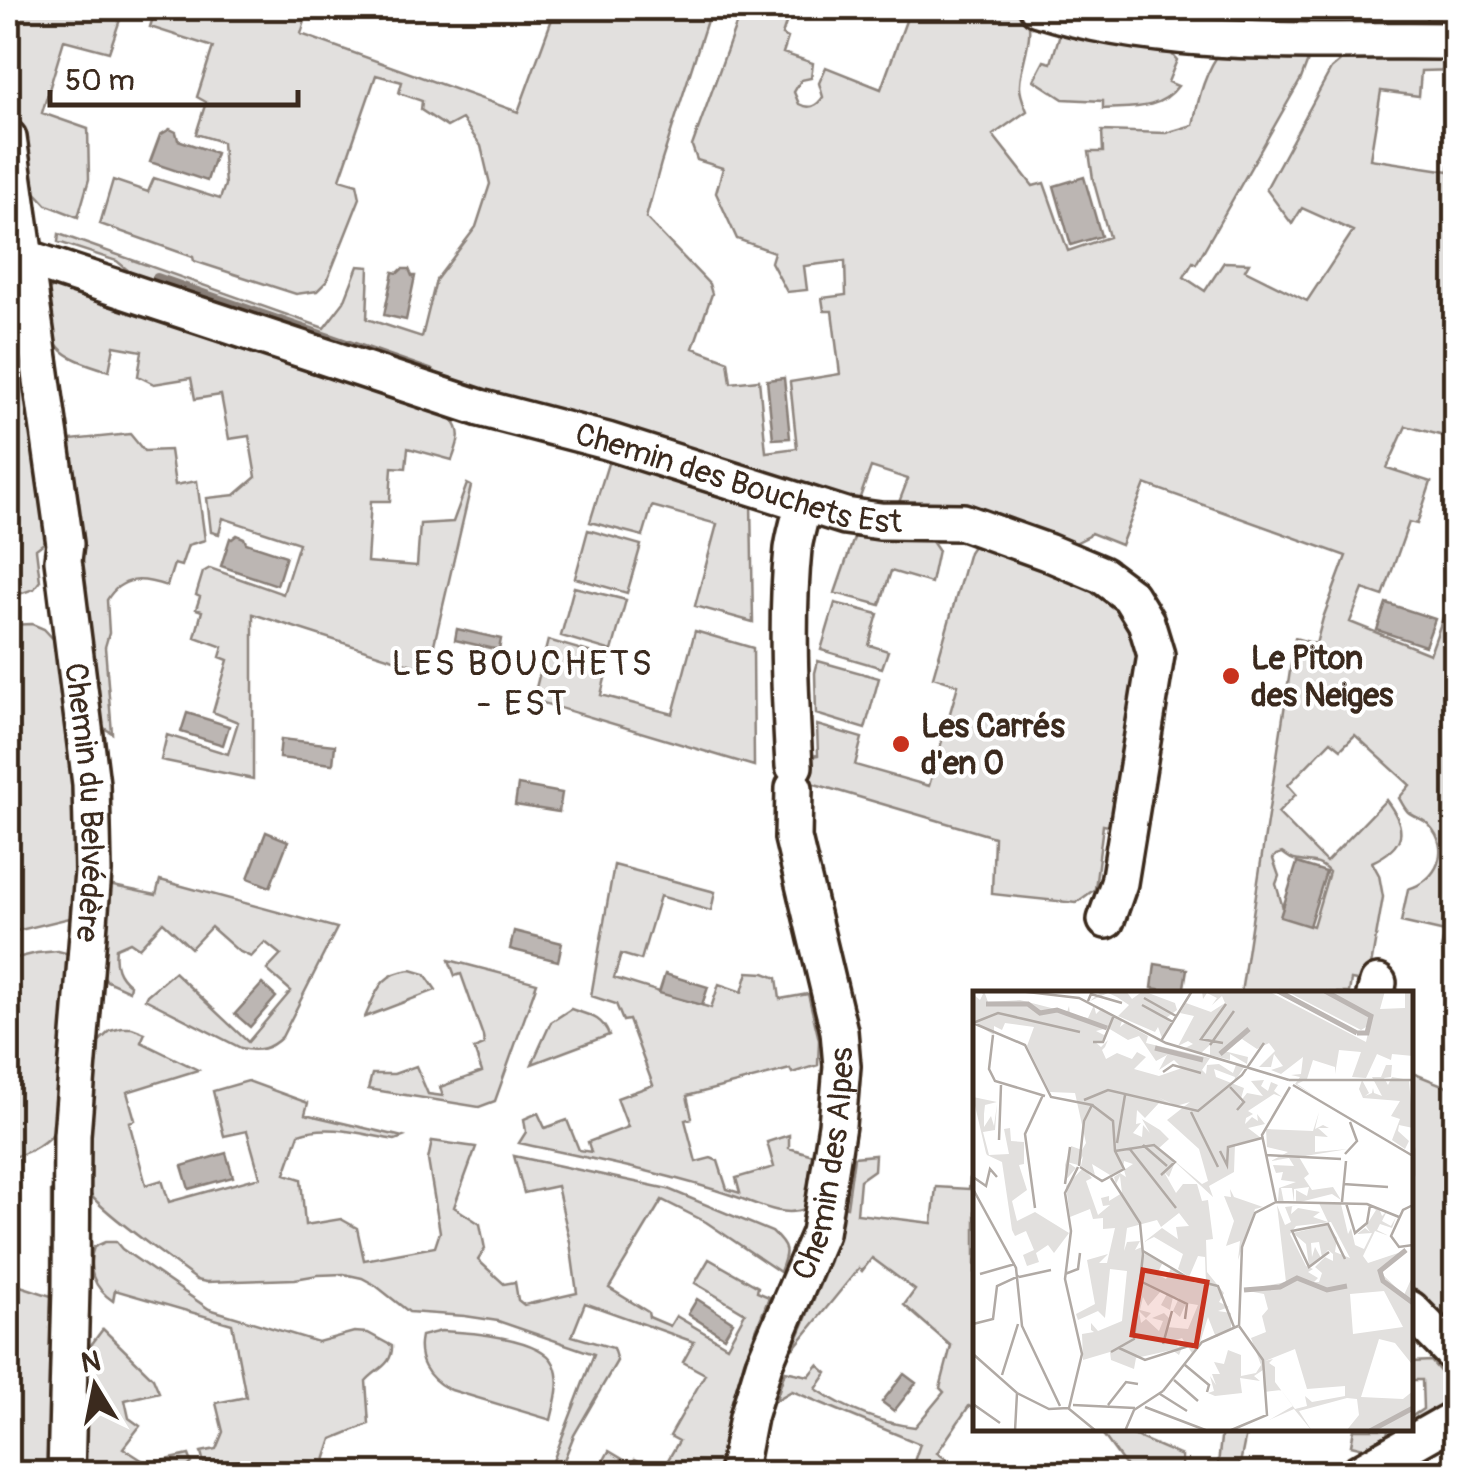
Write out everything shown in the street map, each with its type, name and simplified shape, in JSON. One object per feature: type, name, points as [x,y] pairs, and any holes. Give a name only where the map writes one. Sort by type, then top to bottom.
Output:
[{"type":"street","points":[[1038,8],[1164,34],[1456,41]]},
{"type":"street","name":"Chemin du Belvédère","points":[[8,138],[64,544],[91,784],[93,872],[72,1135],[66,1474]]},
{"type":"street","name":"Chemin des Bouchets Est","points":[[24,257],[480,408],[607,441],[804,504],[880,521],[962,522],[1102,575],[1130,596],[1146,622],[1156,655],[1119,883],[1106,920]]},
{"type":"street","name":"Chemin des Alpes","points":[[737,1474],[764,1364],[820,1233],[842,1066],[838,1032],[794,838],[791,594],[794,546],[804,504]]},
{"type":"street","points":[[1413,1311],[1456,1356]]},
{"type":"street","points":[[1356,1474],[1456,1418]]},
{"type":"shaded area","points":[[8,8],[124,8],[109,52],[64,40],[42,113],[88,129],[89,179],[78,217],[47,205],[22,169],[8,61]]},
{"type":"shaded area","points":[[156,8],[309,8],[301,34],[518,112],[556,8],[711,8],[646,218],[709,284],[712,294],[693,348],[728,361],[731,383],[759,380],[766,452],[797,448],[790,382],[840,374],[832,311],[824,311],[822,298],[846,295],[845,261],[804,266],[807,290],[787,292],[771,262],[774,252],[737,239],[716,193],[723,168],[697,160],[692,146],[742,8],[791,8],[782,35],[788,38],[783,53],[813,63],[811,78],[801,80],[794,92],[799,104],[810,107],[823,97],[819,83],[826,67],[881,89],[907,18],[899,8],[1005,8],[1023,16],[1029,34],[1020,87],[1027,111],[993,135],[1033,186],[1044,183],[1068,251],[1109,237],[1089,152],[1103,152],[1102,131],[1166,133],[1193,125],[1204,84],[1223,48],[1310,55],[1301,79],[1196,264],[1193,262],[1184,277],[1205,291],[1224,262],[1249,263],[1245,270],[1307,301],[1353,231],[1302,208],[1292,224],[1266,189],[1331,69],[1360,52],[1455,50],[1455,70],[1421,71],[1419,96],[1381,91],[1370,159],[1449,171],[1455,125],[1455,439],[1406,426],[1387,468],[1431,482],[1417,524],[1409,522],[1383,596],[1363,589],[1350,622],[1430,654],[1446,609],[1455,612],[1455,955],[1441,949],[1445,932],[1401,922],[1408,889],[1433,872],[1440,844],[1429,825],[1408,812],[1399,798],[1410,785],[1355,735],[1341,749],[1331,741],[1288,785],[1296,794],[1278,813],[1326,862],[1386,800],[1393,810],[1400,836],[1392,850],[1372,862],[1383,897],[1368,983],[1351,980],[1349,991],[1241,991],[1295,638],[1316,644],[1346,556],[1145,484],[1121,545],[1091,533],[1069,546],[898,505],[908,479],[871,467],[858,503],[588,426],[143,283],[117,261],[58,242],[59,234],[324,328],[344,302],[358,266],[369,267],[367,319],[422,337],[436,280],[476,227],[490,184],[481,146],[462,119],[447,127],[421,110],[422,101],[399,93],[402,82],[376,75],[340,179],[357,184],[360,198],[327,281],[317,291],[296,294],[194,261],[193,257],[100,224],[113,180],[148,192],[154,178],[220,199],[225,185],[222,142],[196,134],[206,102],[197,97],[213,47],[150,27]],"holes":[[[1282,853],[1317,864],[1329,872],[1313,926],[1281,916],[1283,908],[1276,884],[1279,876],[1273,859]]]},
{"type":"shaded area","points":[[1425,8],[1455,8],[1455,24],[1427,23]]},
{"type":"shaded area","points":[[1062,27],[1164,45],[1177,60],[1168,82],[1178,86],[1163,100],[1134,107],[1103,109],[1103,101],[1063,99],[1034,80],[1044,61],[1051,63]]},
{"type":"shaded area","points":[[170,129],[176,132],[178,140],[216,153],[207,181],[150,162],[160,135]]},
{"type":"shaded area","points":[[1084,177],[1101,236],[1071,245],[1054,186]]},
{"type":"shaded area","points":[[8,246],[49,539],[36,549],[40,581],[34,589],[8,598]]},
{"type":"shaded area","points":[[409,269],[415,276],[406,320],[384,315],[393,272]]},
{"type":"shaded area","points":[[55,286],[451,418],[459,433],[452,460],[408,448],[406,468],[392,467],[390,501],[371,501],[367,562],[417,566],[420,524],[453,522],[467,484],[471,486],[428,670],[253,614],[253,779],[161,760],[167,735],[228,754],[238,722],[213,712],[228,660],[220,657],[223,647],[195,637],[202,611],[196,609],[200,597],[196,595],[203,572],[210,568],[283,594],[299,543],[223,518],[219,534],[211,532],[207,498],[235,495],[256,477],[249,436],[229,439],[221,395],[195,399],[191,378],[154,384],[138,376],[142,351],[114,346],[109,371],[66,354],[53,338],[42,294]]},
{"type":"shaded area","points":[[784,378],[790,438],[773,439],[767,380]]},
{"type":"shaded area","points":[[130,434],[144,451],[170,450],[175,485],[197,481],[205,540],[188,545],[181,566],[174,564],[167,586],[150,581],[126,582],[107,600],[109,633],[105,647],[112,733],[101,726],[76,567],[83,560],[70,440]]},
{"type":"shaded area","points":[[610,457],[751,501],[753,622],[695,606],[717,524],[652,506],[643,536],[590,522]]},
{"type":"shaded area","points":[[588,530],[641,545],[627,593],[575,578]]},
{"type":"shaded area","points":[[237,535],[246,543],[286,556],[277,585],[221,566],[230,538]]},
{"type":"shaded area","points":[[855,535],[931,540],[938,550],[931,583],[891,571],[880,605],[835,593]]},
{"type":"shaded area","points":[[980,544],[1107,594],[1122,607],[1141,660],[1114,827],[1103,825],[1095,889],[1076,903],[992,894],[994,837],[808,782],[807,757],[818,755],[817,725],[862,738],[855,765],[929,786],[958,685],[933,677],[969,552]]},
{"type":"shaded area","points":[[574,587],[626,600],[612,651],[561,636]]},
{"type":"shaded area","points":[[835,603],[878,614],[869,645],[888,651],[882,668],[821,650]]},
{"type":"shaded area","points":[[1386,603],[1435,619],[1425,646],[1377,630]]},
{"type":"shaded area","points":[[32,624],[44,629],[57,643],[75,786],[75,898],[70,918],[8,933],[8,625]]},
{"type":"shaded area","points":[[457,629],[501,639],[499,650],[455,640]]},
{"type":"shaded area","points":[[695,631],[753,648],[754,766],[533,700],[548,640],[610,658],[601,695],[673,714]]},
{"type":"shaded area","points":[[818,661],[879,678],[865,729],[816,714]]},
{"type":"shaded area","points":[[187,713],[229,726],[223,745],[181,732]]},
{"type":"shaded area","points":[[281,739],[335,745],[333,764],[279,758]]},
{"type":"shaded area","points":[[518,785],[562,793],[559,812],[515,805]]},
{"type":"shaded area","points":[[266,832],[288,841],[270,887],[248,878]]},
{"type":"shaded area","points":[[1297,863],[1326,872],[1309,926],[1280,917]]},
{"type":"shaded area","points":[[614,865],[715,892],[711,911],[660,896],[641,960],[621,954],[614,978],[711,1008],[719,984],[742,992],[748,972],[777,978],[780,999],[808,994],[819,1040],[818,1065],[687,1096],[692,1118],[685,1120],[696,1162],[711,1158],[718,1161],[727,1189],[740,1193],[736,1178],[774,1167],[767,1142],[789,1135],[789,1148],[813,1155],[804,1209],[771,1209],[710,1188],[519,1143],[526,1132],[524,1119],[538,1113],[545,1128],[567,1120],[579,1150],[591,1152],[588,1142],[628,1127],[617,1098],[653,1085],[629,1020],[623,1021],[616,1004],[591,996]]},
{"type":"shaded area","points":[[160,880],[337,928],[282,1037],[273,1044],[258,1049],[241,1048],[145,999],[174,972],[248,1042],[291,991],[267,970],[281,955],[265,942],[251,957],[211,927],[191,948],[163,922],[139,948],[130,942],[116,948],[117,969],[130,985],[129,991],[107,981],[101,972],[104,884],[156,895]]},
{"type":"shaded area","points":[[514,931],[562,943],[558,961],[510,949]]},
{"type":"shaded area","points":[[66,953],[70,960],[54,1133],[33,1149],[8,1158],[8,960]]},
{"type":"shaded area","points":[[449,960],[537,983],[495,1101],[479,1107],[368,1089],[372,1074],[394,1074],[416,1066],[428,1094],[443,1096],[440,1087],[482,1072],[474,1049],[484,1045],[483,1036],[461,974],[455,976]]},
{"type":"shaded area","points":[[1155,964],[1187,969],[1183,991],[1152,988]]},
{"type":"shaded area","points":[[411,970],[425,974],[436,990],[365,1017],[386,979]]},
{"type":"shaded area","points":[[665,974],[708,987],[702,1005],[659,993]]},
{"type":"shaded area","points":[[262,984],[276,997],[250,1027],[235,1014]]},
{"type":"shaded area","points":[[571,1009],[598,1020],[609,1035],[532,1064],[551,1022]]},
{"type":"shaded area","points":[[122,1028],[145,1033],[141,1042],[198,1070],[127,1092],[135,1120],[129,1122],[146,1185],[162,1180],[169,1202],[260,1177],[247,1131],[224,1136],[213,1091],[248,1081],[308,1103],[305,1114],[403,1137],[395,1140],[334,1130],[299,1134],[285,1174],[301,1179],[305,1225],[341,1219],[357,1228],[364,1260],[435,1247],[440,1232],[428,1160],[432,1141],[476,1147],[454,1207],[480,1224],[485,1249],[478,1260],[504,1284],[515,1282],[518,1300],[524,1305],[577,1293],[557,1186],[524,1193],[514,1156],[668,1189],[772,1232],[785,1250],[780,1272],[706,1222],[662,1200],[609,1288],[648,1312],[649,1317],[670,1326],[676,1316],[727,1346],[745,1313],[695,1283],[709,1259],[769,1297],[744,1361],[717,1473],[597,1473],[609,1451],[631,1464],[635,1459],[661,1472],[679,1441],[670,1436],[705,1374],[683,1362],[694,1342],[585,1303],[572,1336],[613,1348],[617,1361],[574,1435],[562,1465],[553,1461],[594,1354],[498,1321],[409,1312],[362,1278],[344,1274],[206,1282],[197,1280],[156,1250],[95,1200],[84,1177],[84,1120],[94,1046],[110,1031]]},
{"type":"shaded area","points":[[1413,1073],[1455,1090],[1455,1186],[1449,1196],[1456,1201],[1455,1333],[1413,1291]]},
{"type":"shaded area","points":[[226,1153],[233,1177],[189,1189],[182,1166]]},
{"type":"shaded area","points":[[875,1155],[874,1170],[860,1180],[857,1214],[932,1223],[936,1187],[969,1189],[973,1157],[973,1408],[969,1406],[937,1453],[967,1473],[910,1473],[920,1444],[792,1391],[776,1400],[785,1371],[809,1376],[818,1365],[827,1373],[816,1389],[863,1414],[915,1427],[944,1392],[940,1388],[951,1346],[904,1305],[915,1290],[872,1258],[862,1271],[859,1268],[793,1349],[830,1261],[819,1256],[835,1205],[847,1207],[854,1157]]},
{"type":"shaded area","points":[[51,1190],[58,1344],[55,1473],[8,1474],[8,1282],[51,1296]]},
{"type":"shaded area","points":[[116,1242],[209,1309],[318,1342],[354,1332],[368,1333],[392,1346],[387,1362],[366,1381],[369,1424],[332,1439],[321,1473],[219,1473],[216,1462],[204,1463],[201,1452],[216,1449],[223,1432],[216,1403],[246,1397],[232,1324],[115,1290],[113,1301],[101,1290],[91,1270],[94,1247]]},
{"type":"shaded area","points":[[697,1299],[733,1322],[724,1337],[688,1314]]},
{"type":"shaded area","points":[[103,1329],[153,1378],[159,1392],[125,1400],[129,1418],[140,1426],[123,1448],[148,1464],[189,1455],[192,1463],[182,1473],[83,1474],[88,1349]]},
{"type":"shaded area","points":[[441,1331],[503,1338],[547,1355],[557,1378],[551,1420],[441,1385],[425,1367],[420,1344],[421,1336]]},
{"type":"shaded area","points":[[1431,1361],[1455,1389],[1451,1398],[1413,1422],[1413,1416],[1423,1409],[1422,1380],[1413,1380],[1413,1362]]},
{"type":"shaded area","points":[[904,1374],[916,1383],[894,1411],[882,1402]]},
{"type":"shaded area","points":[[1100,1431],[1124,1431],[1182,1456],[1182,1473],[1131,1473]]},
{"type":"shaded area","points":[[1222,1431],[1247,1431],[1239,1469],[1264,1473],[1217,1473]]},
{"type":"shaded area","points":[[1354,1431],[1388,1431],[1386,1445],[1376,1451],[1351,1445]]},
{"type":"waterway","points":[[157,278],[430,373]]},
{"type":"place","name":"Le Piton des Neiges","points":[[1231,676]]},
{"type":"place","name":"Les Carrés d'en O","points":[[901,744]]},
{"type":"district","name":"LES BOUCHETS - EST","points":[[523,683]]}]
